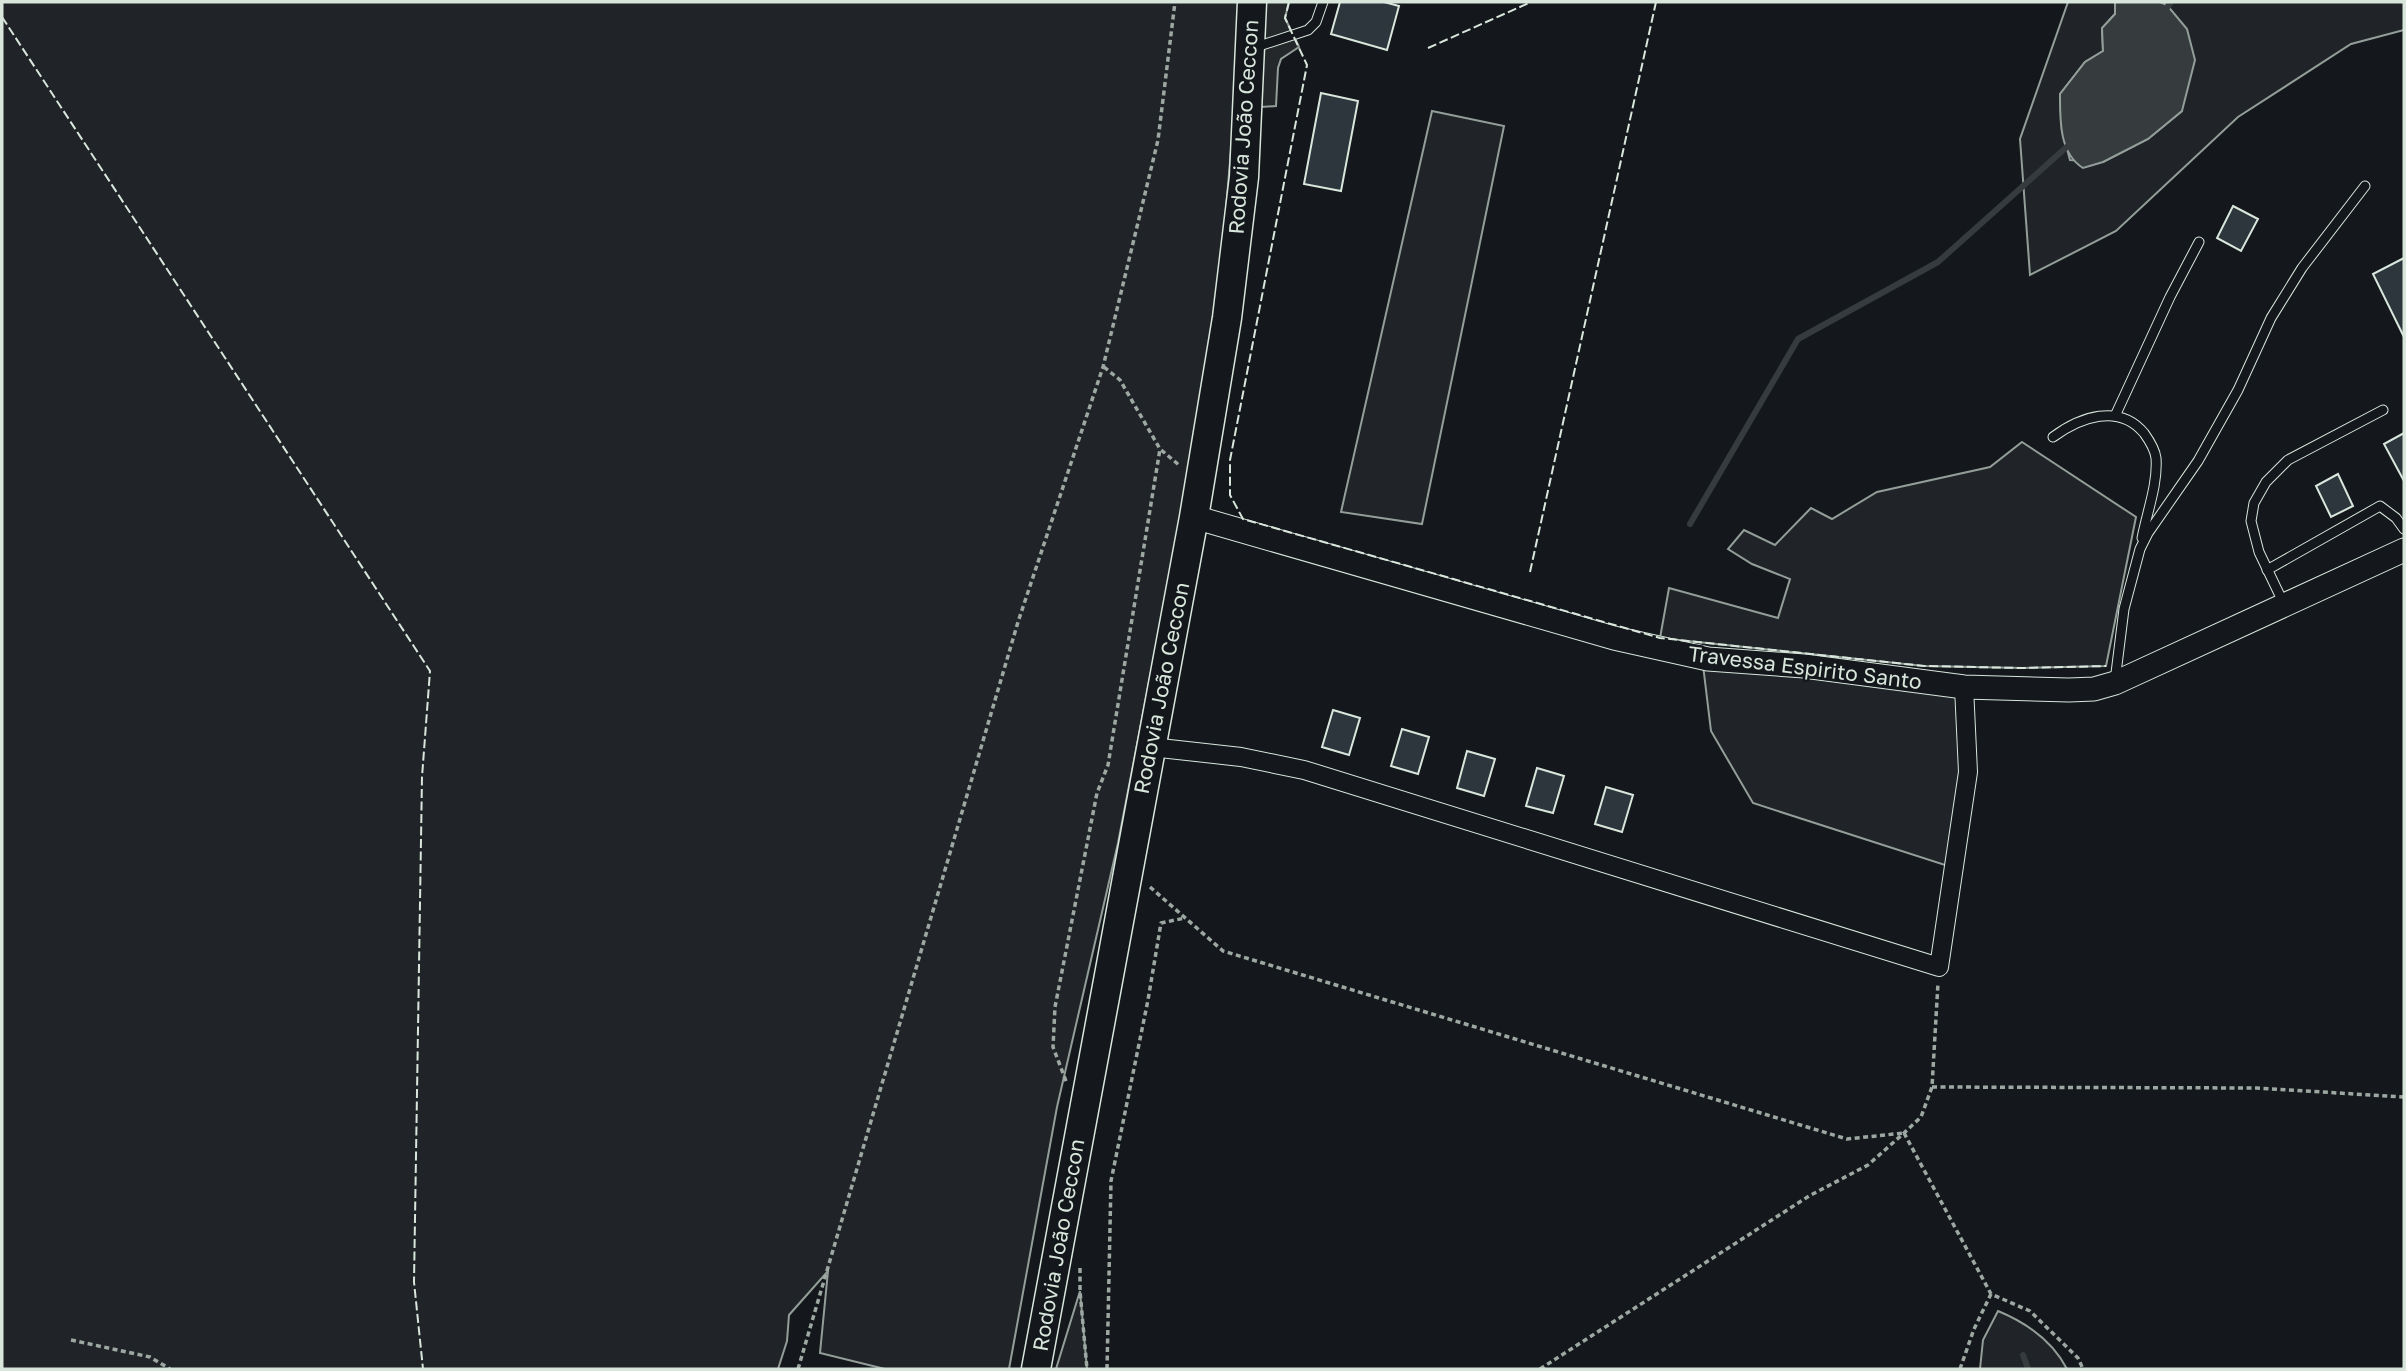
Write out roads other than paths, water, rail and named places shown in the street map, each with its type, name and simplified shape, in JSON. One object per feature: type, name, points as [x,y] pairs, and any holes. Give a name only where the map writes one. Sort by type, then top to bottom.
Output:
[{"type":"main road","name":"Rodovia João Ceccon","points":[[1036,1369],[1194,517],[1227,318],[1244,177],[1252,2]]},
{"type":"street","name":"Travessa Espirito Santo","points":[[1194,517],[1661,650],[1708,659],[1804,666],[1964,687],[2069,690],[2115,683],[2140,673],[2404,550]]},
{"type":"street","points":[[1151,747],[1241,757],[1304,770],[1939,967],[1968,772],[1964,687]]},
{"type":"lane","points":[[1251,49],[1308,30],[1316,22],[1323,2]]},
{"type":"lane","points":[[2140,550],[2148,533],[2198,461],[2238,390],[2271,318],[2302,268],[2365,186]]},
{"type":"lane","points":[[2115,416],[2199,242]]},
{"type":"lane","points":[[2284,604],[2259,552],[2251,521],[2254,503],[2266,482],[2288,460],[2383,410]]},
{"type":"lane","points":[[2053,437],[2071,424],[2093,415],[2115,416],[2137,424],[2149,439],[2156,456],[2154,483],[2140,550],[2124,609],[2115,683]]},
{"type":"lane","points":[[2267,570],[2380,506],[2400,517],[2404,529]]},
{"type":"waterway","points":[[2164,12],[2171,2]]},
{"type":"waterway","points":[[1690,524],[1798,339],[1938,262],[2070,144]]},
{"type":"waterway","points":[[2023,1355],[2028,1369]]}]
